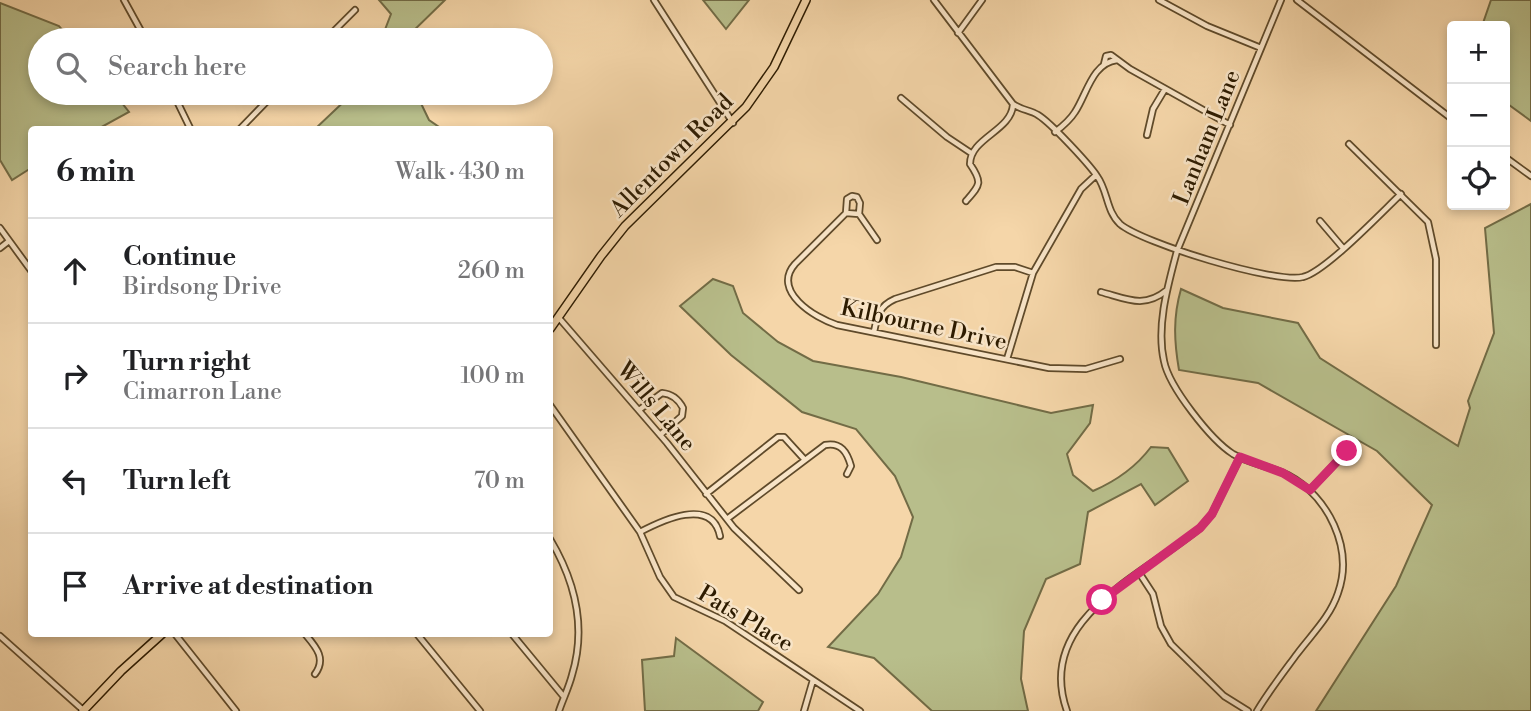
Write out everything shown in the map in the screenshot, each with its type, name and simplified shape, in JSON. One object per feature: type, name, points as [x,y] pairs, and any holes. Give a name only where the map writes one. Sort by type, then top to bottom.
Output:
[{"type":"main road","name":"Allentown Road","points":[[553,325],[625,226],[733,123],[767,79],[806,0]]},
{"type":"main road","points":[[84,711],[137,655],[158,637]]},
{"type":"street","points":[[124,0],[139,28]]},
{"type":"street","points":[[654,0],[733,123]]},
{"type":"street","points":[[934,0],[1013,104],[1022,111],[1037,115],[1055,132],[1096,175],[1112,214],[1119,223],[1138,235],[1177,251],[1270,275],[1304,277],[1323,267],[1401,194]]},
{"type":"street","points":[[958,33],[982,0]]},
{"type":"street","points":[[1159,0],[1207,26],[1261,48]]},
{"type":"street","name":"Lanham Lane","points":[[1282,0],[1177,251],[1162,339],[1165,366],[1174,386],[1213,437],[1240,457],[1283,473],[1310,490]]},
{"type":"street","points":[[1297,0],[1447,115]]},
{"type":"street","points":[[337,28],[355,10]]},
{"type":"street","points":[[1055,132],[1074,113],[1094,76],[1104,64],[1118,60],[1230,125]]},
{"type":"street","points":[[1147,135],[1153,109],[1165,89]]},
{"type":"street","points":[[901,98],[953,142],[971,153]]},
{"type":"street","points":[[965,201],[979,180],[970,164],[971,153],[1010,116],[1013,104]]},
{"type":"street","points":[[179,105],[189,126]]},
{"type":"street","points":[[243,126],[263,105]]},
{"type":"street","points":[[1349,144],[1428,222],[1436,259],[1436,345]]},
{"type":"street","points":[[1510,161],[1531,176]]},
{"type":"street","points":[[1007,359],[1033,272],[1082,189],[1096,175]]},
{"type":"street","name":"Kilbourne Drive","points":[[877,240],[859,214],[860,203],[855,196],[847,199],[846,213],[791,267],[788,276],[793,295],[807,310],[825,321],[1040,367],[1095,367],[1120,359]]},
{"type":"street","points":[[846,213],[859,214]]},
{"type":"street","points":[[1320,221],[1343,248]]},
{"type":"street","points":[[0,228],[28,267]]},
{"type":"street","points":[[0,248],[9,241]]},
{"type":"street","points":[[874,332],[879,311],[895,299],[996,267],[1015,267],[1033,272]]},
{"type":"street","points":[[1101,292],[1141,302],[1157,299],[1168,292]]},
{"type":"street","name":"Wills Lane","points":[[559,318],[660,435],[727,519],[760,556],[799,590]]},
{"type":"street","points":[[639,410],[662,393],[678,400],[683,408],[682,416],[660,435]]},
{"type":"street","name":"Pats Place","points":[[553,409],[640,532],[660,577],[674,597],[725,621],[860,711]]},
{"type":"street","points":[[706,494],[778,437],[788,440],[805,460]]},
{"type":"street","points":[[727,519],[825,445],[837,444],[842,448],[850,463],[847,474]]},
{"type":"street","points":[[1257,711],[1326,616],[1340,586],[1342,559],[1337,533],[1325,508],[1310,490],[1347,451]]},
{"type":"street","points":[[1067,711],[1063,694],[1063,667],[1075,629],[1098,603],[1204,524],[1240,457]]},
{"type":"street","points":[[640,532],[671,517],[691,515],[714,523],[720,536]]},
{"type":"street","points":[[553,545],[571,579],[578,618],[576,660],[559,711]]},
{"type":"street","points":[[1140,573],[1153,594],[1161,626],[1171,643],[1224,696],[1248,711]]},
{"type":"street","points":[[0,637],[84,711]]},
{"type":"street","points":[[177,637],[236,711]]},
{"type":"street","points":[[307,637],[320,655],[321,663],[315,674]]},
{"type":"street","points":[[419,637],[480,711]]},
{"type":"street","points":[[514,637],[564,697]]},
{"type":"street","points":[[804,711],[813,680]]},
{"type":"green space","points":[[379,0],[445,0],[416,28],[386,28],[391,14]]},
{"type":"green space","points":[[703,0],[749,0],[726,29]]},
{"type":"green space","points":[[1491,0],[1531,0],[1531,121],[1510,106],[1510,21],[1484,21]]},
{"type":"green space","points":[[0,3],[61,28],[28,28],[28,105],[123,105],[129,112],[103,126],[28,126],[28,170],[12,180],[0,160]]},
{"type":"green space","points":[[340,105],[422,105],[429,120],[438,126],[318,126]]},
{"type":"green space","points":[[1531,204],[1531,711],[1316,711],[1396,586],[1432,505],[1377,451],[1258,383],[1179,370],[1175,329],[1181,289],[1223,308],[1298,323],[1320,358],[1458,446],[1470,408],[1468,401],[1494,333],[1485,228]]},
{"type":"green space","points":[[713,279],[733,286],[743,313],[778,342],[813,361],[901,377],[1051,413],[1093,405],[1090,423],[1067,454],[1073,475],[1093,491],[1125,473],[1151,447],[1168,448],[1188,481],[1155,505],[1141,484],[1088,512],[1080,564],[1046,579],[1024,631],[1021,679],[1028,711],[932,711],[874,658],[828,647],[878,594],[901,557],[913,517],[895,476],[856,429],[802,412],[731,355],[680,306]]},
{"type":"green space","points":[[676,638],[763,702],[758,711],[645,711],[642,660],[674,656]]},
{"type":"route","points":[[1102,600],[1200,528],[1212,514],[1240,457],[1283,473],[1310,490],[1347,451]]}]
